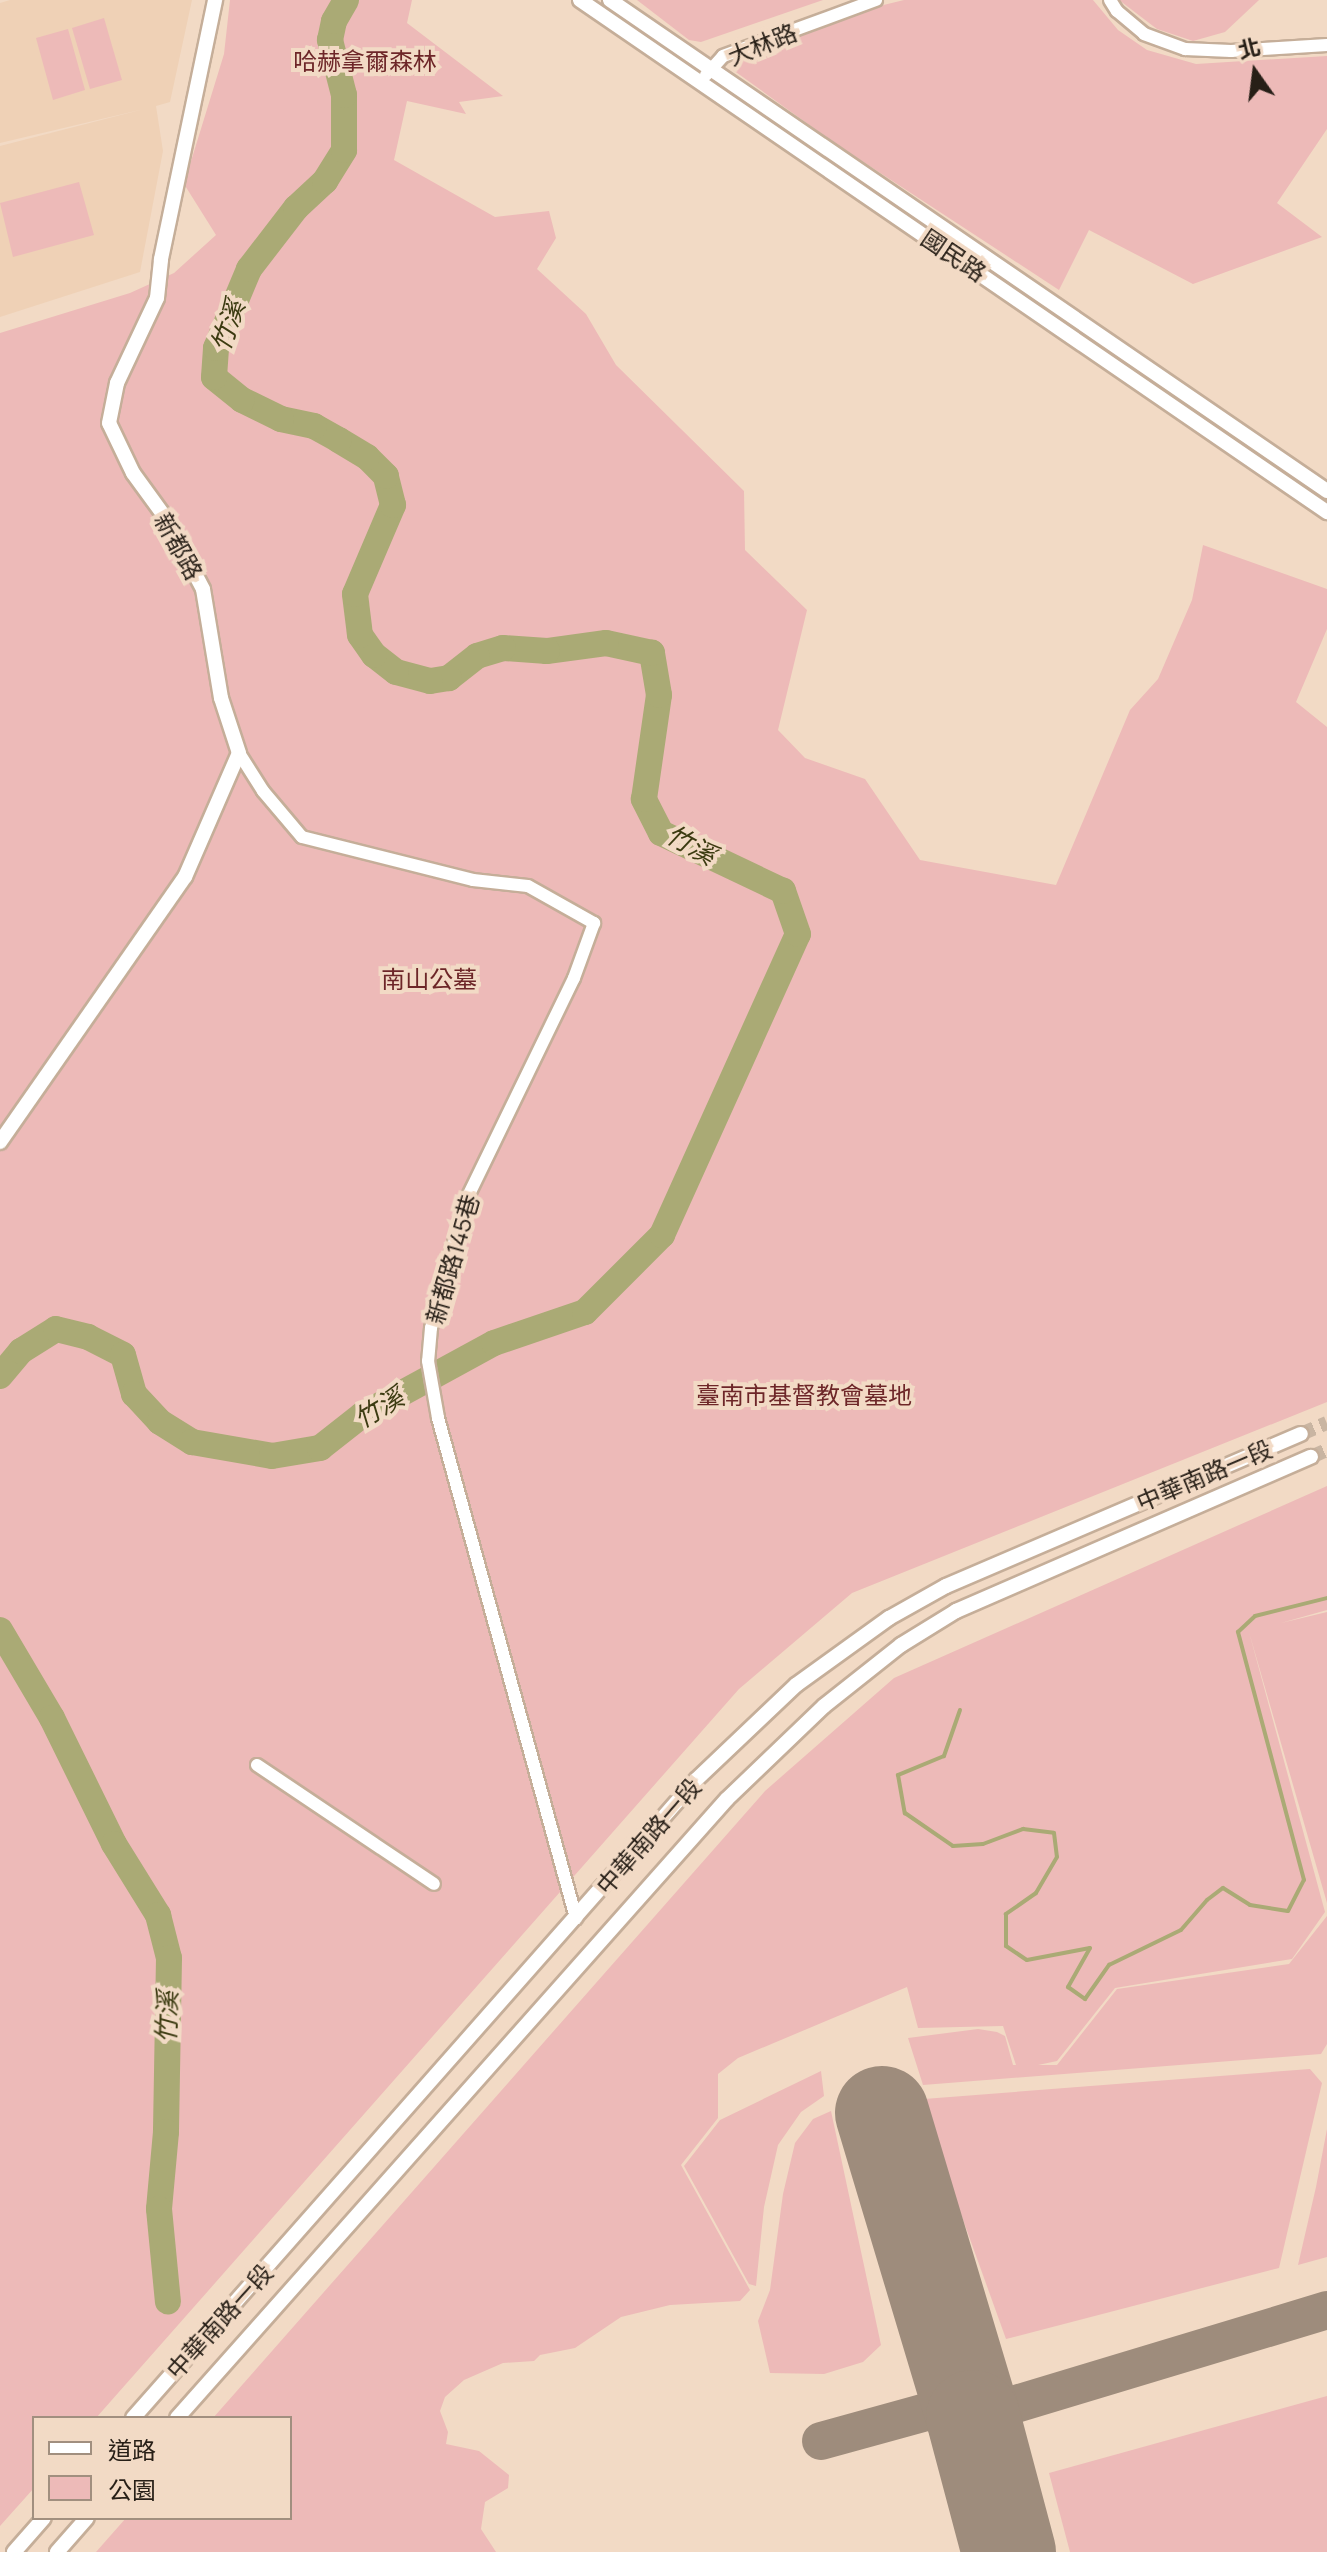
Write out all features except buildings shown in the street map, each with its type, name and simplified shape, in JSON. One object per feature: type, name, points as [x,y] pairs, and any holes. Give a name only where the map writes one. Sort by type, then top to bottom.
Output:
[{"type":"street","name":"新都路","points":[[215,0],[161,259],[157,298],[117,383],[109,423],[133,473],[165,517],[203,589],[221,698],[239,753]]},
{"type":"street","name":"國民路","points":[[580,0],[1327,512]]},
{"type":"street","name":"國民路","points":[[610,0],[1327,491]]},
{"type":"street","name":"大林路","points":[[700,82],[723,56],[876,0]]},
{"type":"street","points":[[1110,0],[1117,11],[1144,34],[1185,49],[1231,51],[1327,45]]},
{"type":"street","points":[[0,1142],[185,877],[239,753]]},
{"type":"street","name":"新都路145巷","points":[[239,753],[263,791],[302,837],[473,880],[528,886],[594,923],[574,978],[465,1202],[431,1328],[428,1361],[438,1418],[576,1918]]},
{"type":"street","name":"中華南路一段","points":[[135,2416],[697,1779],[796,1685],[889,1618],[1003,1559],[1301,1434]]},
{"type":"street","name":"中華南路一段","points":[[179,2416],[727,1799],[824,1706],[901,1645],[956,1611],[1311,1457]]},
{"type":"street","points":[[257,1765],[434,1884]]},
{"type":"street","points":[[14,2552],[42,2520]]},
{"type":"street","points":[[57,2552],[85,2520]]},
{"type":"shaded area","points":[[10,0],[192,0],[170,102],[156,106],[163,151],[140,272],[0,317],[0,146],[144,109],[0,143],[0,3]]},
{"type":"green space","name":"南山公墓","points":[[230,0],[412,0],[407,23],[503,96],[459,102],[466,114],[407,101],[394,160],[495,217],[549,211],[556,238],[537,269],[586,314],[616,365],[744,491],[745,550],[807,610],[778,730],[805,758],[865,779],[920,860],[1056,885],[1130,710],[1158,679],[1192,600],[1203,545],[1327,589],[1327,629],[1296,702],[1327,727],[1327,1402],[852,1593],[739,1689],[98,2416],[32,2416],[32,2490],[0,2526],[0,333],[130,293],[174,273],[216,235],[184,184],[224,54]]},
{"type":"green space","points":[[637,0],[823,0],[701,42],[689,40]]},
{"type":"green space","points":[[904,0],[1093,0],[1118,30],[1147,50],[1196,64],[1327,56],[1327,129],[1277,203],[1322,237],[1193,284],[1089,230],[1059,290],[833,142],[733,70],[740,54],[855,12]]},
{"type":"green space","points":[[1119,0],[1259,0],[1225,32],[1193,41],[1157,29]]},
{"type":"green space","points":[[104,18],[122,80],[90,89],[72,28]]},
{"type":"green space","points":[[68,29],[85,90],[53,100],[36,38]]},
{"type":"green space","points":[[79,182],[94,235],[13,257],[0,203]]},
{"type":"green space","points":[[1327,1486],[1327,1610],[1281,1623],[1327,1612],[1327,1903],[1249,1632],[1325,1912],[1292,1959],[1115,1988],[1057,2061],[1038,2065],[1057,2065],[1117,1989],[1289,1964],[1327,1916],[1327,2044],[1321,2054],[923,2085],[908,2038],[978,2029],[997,2032],[1005,2036],[1013,2065],[1016,2065],[1003,2026],[918,2028],[907,1987],[738,2058],[718,2074],[718,2118],[681,2165],[750,2290],[740,2301],[670,2305],[621,2317],[575,2348],[540,2355],[534,2361],[503,2363],[464,2380],[445,2397],[440,2411],[448,2432],[446,2444],[479,2451],[509,2475],[508,2488],[485,2502],[481,2529],[496,2552],[96,2552],[124,2520],[292,2520],[292,2416],[215,2416],[765,1791],[894,1678]]},
{"type":"green space","points":[[1310,2069],[1322,2083],[1279,2268],[1006,2339],[948,2178],[924,2099]]},
{"type":"green space","points":[[821,2071],[824,2096],[801,2112],[778,2145],[764,2207],[756,2286],[749,2284],[684,2166],[720,2120]]},
{"type":"green space","points":[[831,2111],[881,2345],[863,2362],[824,2374],[770,2373],[758,2321],[770,2290],[783,2194],[795,2143],[813,2119]]},
{"type":"green space","points":[[1327,2129],[1327,2257],[1298,2265],[1316,2187]]},
{"type":"green space","points":[[1327,2396],[1327,2552],[1070,2552],[1049,2473]]},
{"type":"waterway","name":"竹溪","points":[[0,1376],[21,1351],[56,1329],[88,1337],[123,1355],[134,1394],[160,1422],[192,1442],[272,1456],[320,1448],[362,1415],[494,1343],[585,1312],[662,1235],[798,934],[783,891],[661,833],[644,799],[659,695],[652,653],[606,643],[547,651],[503,648],[477,656],[449,678],[430,681],[396,672],[374,655],[360,635],[355,594],[393,505],[386,476],[367,457],[339,440],[314,426],[281,419],[242,400],[214,377],[216,348],[249,269],[296,208],[325,181],[344,150],[344,95],[330,40],[334,21],[346,0]]},
{"type":"waterway","points":[[960,1710],[944,1756],[898,1775],[905,1813],[953,1846],[983,1844],[1023,1829],[1054,1833],[1057,1857],[1036,1893],[1006,1914],[1006,1946],[1027,1960],[1090,1948],[1068,1987],[1085,1999],[1109,1965],[1181,1930],[1207,1900],[1223,1888],[1250,1905],[1288,1911],[1304,1880],[1238,1632],[1255,1616],[1327,1598]]},
{"type":"waterway","name":"竹溪","points":[[0,1630],[52,1718],[114,1844],[158,1915],[169,1958],[166,2132],[159,2209],[168,2302]]},
{"type":"taxiway","points":[[973,2417],[1327,2310]]},
{"type":"taxiway","points":[[821,2441],[966,2401]]},
{"type":"runway","points":[[882,2113],[973,2417],[1009,2552]]},
{"type":"tunnel","points":[[1301,1434],[1327,1423]]},
{"type":"tunnel","points":[[1311,1457],[1327,1450]]},
{"type":"park label","name":"哈赫拿爾森林","points":[[365,61]]},
{"type":"park label","name":"臺南市基督教會墓地","points":[[804,1395]]}]
